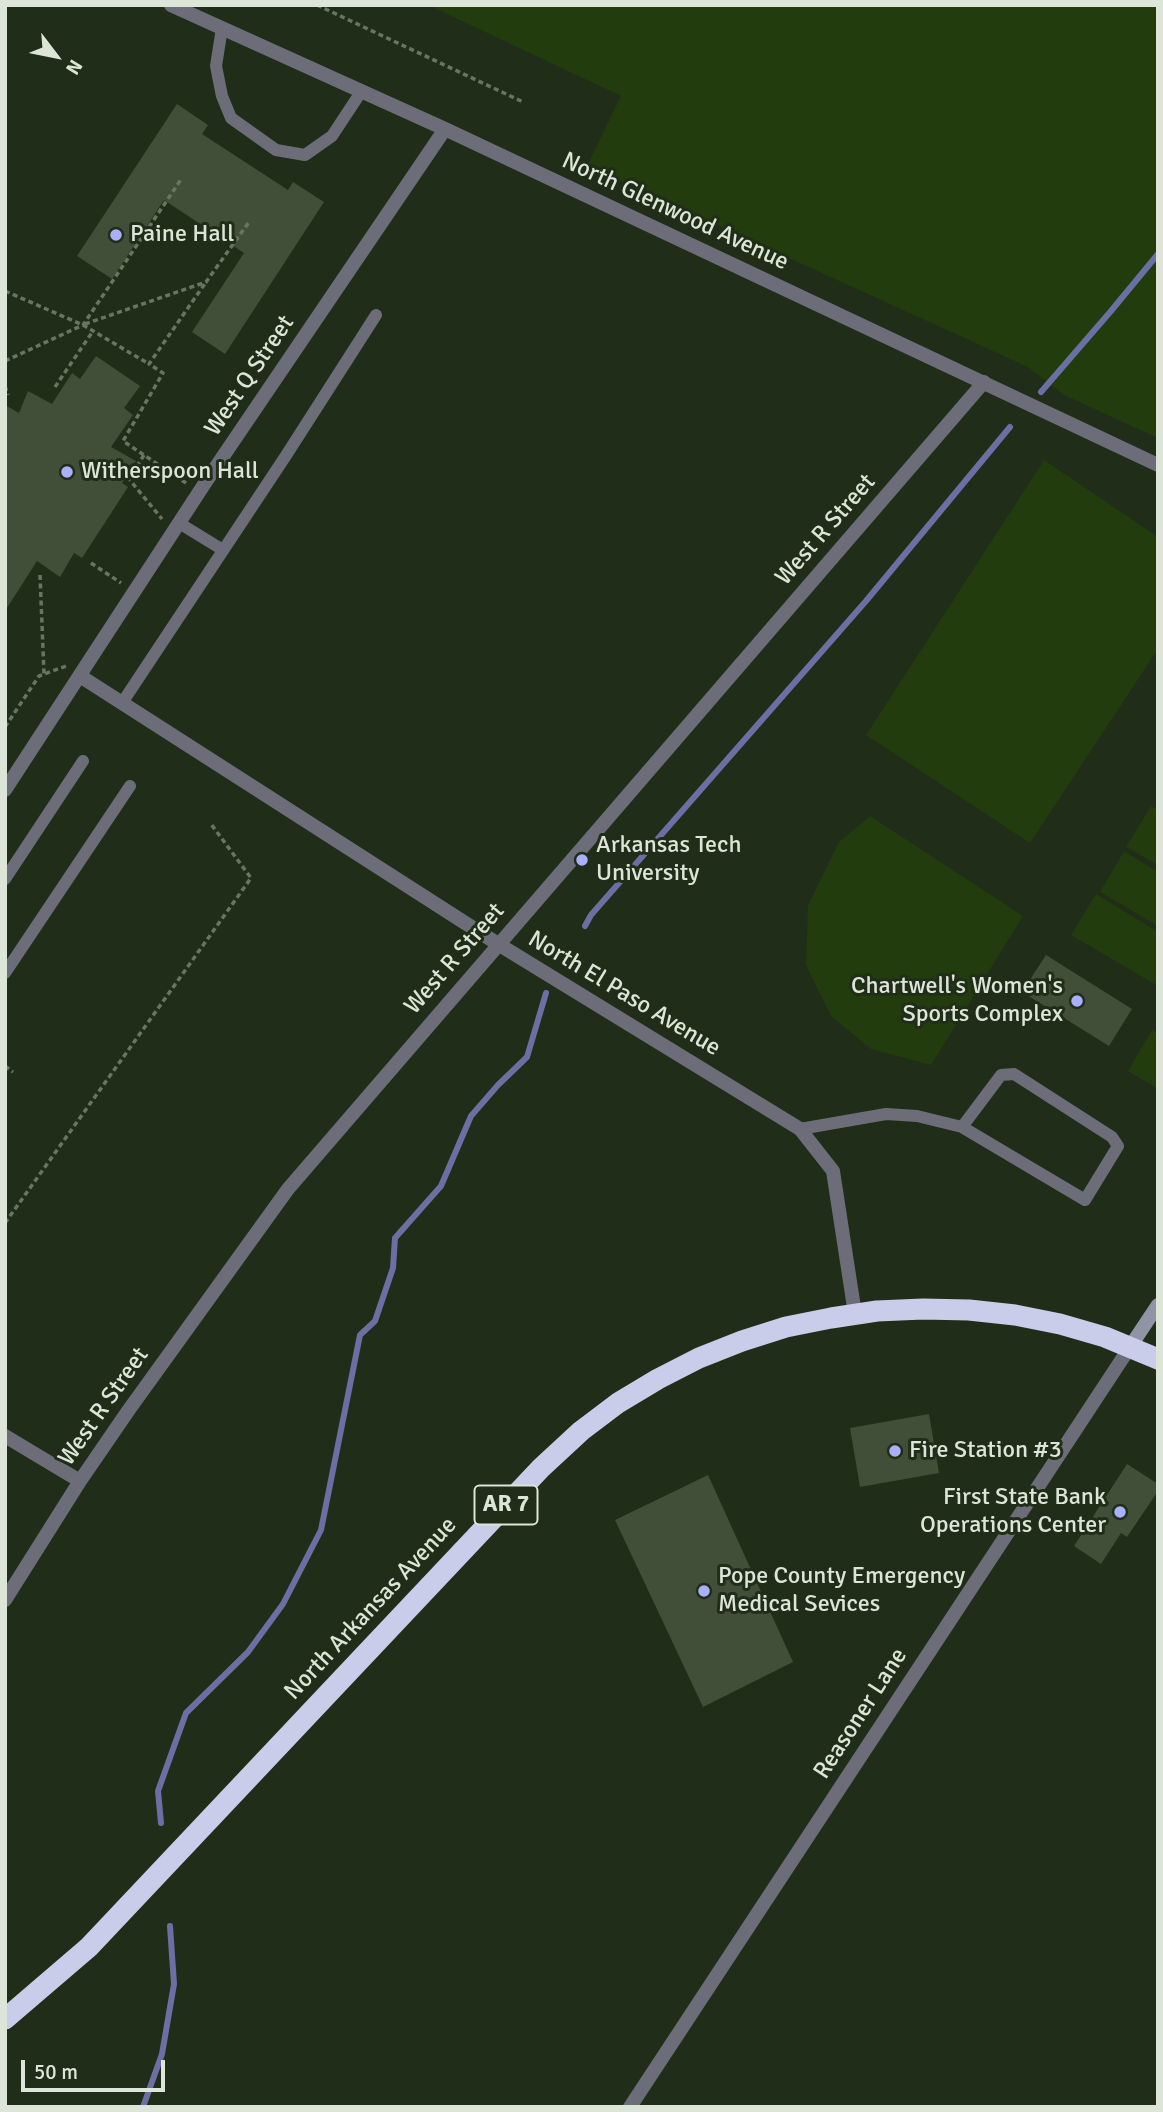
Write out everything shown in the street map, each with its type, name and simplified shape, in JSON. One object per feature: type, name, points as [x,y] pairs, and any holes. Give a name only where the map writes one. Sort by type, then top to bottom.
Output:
[{"type":"highway","name":"North Arkansas Avenue","points":[[5,2019],[89,1947],[541,1468],[580,1431],[618,1403],[658,1379],[699,1358],[786,1327],[855,1314],[923,1309],[969,1310],[1060,1324],[1158,1359]]},
{"type":"street","name":"North Glenwood Avenue","points":[[171,5],[1158,465]]},
{"type":"street","name":"West Q Street","points":[[5,790],[179,523],[444,130]]},
{"type":"street","name":"West R Street","points":[[5,1600],[80,1481],[272,1208],[312,1158],[984,382]]},
{"type":"street","name":"North El Paso Avenue","points":[[80,676],[498,944],[800,1129],[833,1171],[855,1314]]},
{"type":"street","points":[[1130,1347],[1158,1305]]},
{"type":"street","name":"Reasoner Lane","points":[[630,2107],[1130,1347]]},
{"type":"street","points":[[5,1436],[80,1481]]},
{"type":"lane","points":[[222,28],[216,66],[222,96],[231,118],[276,150],[305,155],[332,136],[361,92]]},
{"type":"lane","points":[[122,703],[376,315]]},
{"type":"lane","points":[[179,523],[223,550]]},
{"type":"lane","points":[[5,879],[83,761]]},
{"type":"lane","points":[[5,973],[130,786]]},
{"type":"lane","points":[[800,1129],[886,1115],[918,1115],[962,1127],[1085,1200],[1118,1146],[1112,1137],[1014,1074],[1000,1075],[962,1127]]},
{"type":"path","points":[[317,5],[523,102]]},
{"type":"path","points":[[83,325],[182,178]]},
{"type":"path","points":[[149,364],[249,222]]},
{"type":"path","points":[[5,361],[83,325],[206,282]]},
{"type":"path","points":[[5,291],[83,325],[163,373],[122,441],[187,483],[181,493]]},
{"type":"path","points":[[55,387],[93,331]]},
{"type":"path","points":[[5,386],[8,395]]},
{"type":"path","points":[[145,454],[129,479],[163,521],[169,512]]},
{"type":"path","points":[[92,563],[122,584]]},
{"type":"path","points":[[40,575],[44,674]]},
{"type":"path","points":[[5,727],[39,676],[70,665]]},
{"type":"path","points":[[5,1223],[251,878],[211,824]]},
{"type":"path","points":[[5,1066],[13,1072]]},
{"type":"green space","points":[[428,5],[1158,5],[1158,438],[1064,395],[1028,367],[587,166],[621,96]]},
{"type":"green space","points":[[1044,460],[1158,537],[1158,649],[1030,843],[866,735]]},
{"type":"green space","points":[[1151,806],[1158,810],[1158,865],[1126,847]]},
{"type":"green space","points":[[870,816],[1023,916],[931,1065],[871,1049],[831,1016],[806,965],[808,905],[839,842]]},
{"type":"green space","points":[[1124,851],[1158,872],[1158,926],[1100,892]]},
{"type":"green space","points":[[1096,894],[1158,932],[1158,986],[1071,935]]},
{"type":"green space","points":[[1152,1030],[1158,1034],[1158,1089],[1128,1071]]},
{"type":"building","name":"Paine Hall","points":[[177,104],[208,125],[202,134],[288,190],[293,182],[324,202],[225,354],[192,332],[244,253],[164,200],[112,279],[77,256]]},
{"type":"building","name":"Witherspoon Hall","points":[[96,356],[140,386],[124,408],[133,415],[111,447],[136,461],[122,483],[128,487],[82,558],[74,553],[60,577],[37,561],[5,611],[5,405],[19,413],[28,391],[52,404],[72,373],[80,379]]},
{"type":"building","name":"Chartwell's Women's Sports Complex","points":[[1046,955],[1132,1009],[1109,1046],[1022,992]]},
{"type":"building","name":"Fire Station #3","points":[[929,1414],[939,1473],[860,1487],[850,1428]]},
{"type":"building","name":"First State Bank Operations Center","points":[[1127,1464],[1158,1484],[1158,1491],[1127,1537],[1121,1533],[1101,1564],[1074,1546]]},
{"type":"building","name":"Pope County Emergency Medical Sevices","points":[[708,1475],[793,1662],[703,1707],[615,1520]]},
{"type":"waterway","points":[[1041,392],[1158,254]]},
{"type":"waterway","points":[[585,926],[591,915],[866,601],[1010,427]]},
{"type":"waterway","points":[[161,1823],[158,1791],[186,1713],[248,1652],[283,1604],[321,1530],[360,1335],[375,1321],[393,1268],[395,1238],[441,1186],[471,1116],[527,1057],[546,993]]},
{"type":"waterway","points":[[143,2107],[162,2054],[174,1984],[170,1926]]},
{"type":"place","name":"Paine Hall","points":[[116,235]]},
{"type":"place","name":"Witherspoon Hall","points":[[67,472]]},
{"type":"place","name":"Arkansas Tech University","points":[[582,860]]},
{"type":"place","name":"Chartwell's Women's Sports Complex","points":[[1077,1001]]},
{"type":"place","name":"Fire Station #3","points":[[895,1451]]},
{"type":"place","name":"First State Bank Operations Center","points":[[1120,1512]]},
{"type":"place","name":"Pope County Emergency Medical Sevices","points":[[704,1591]]}]
